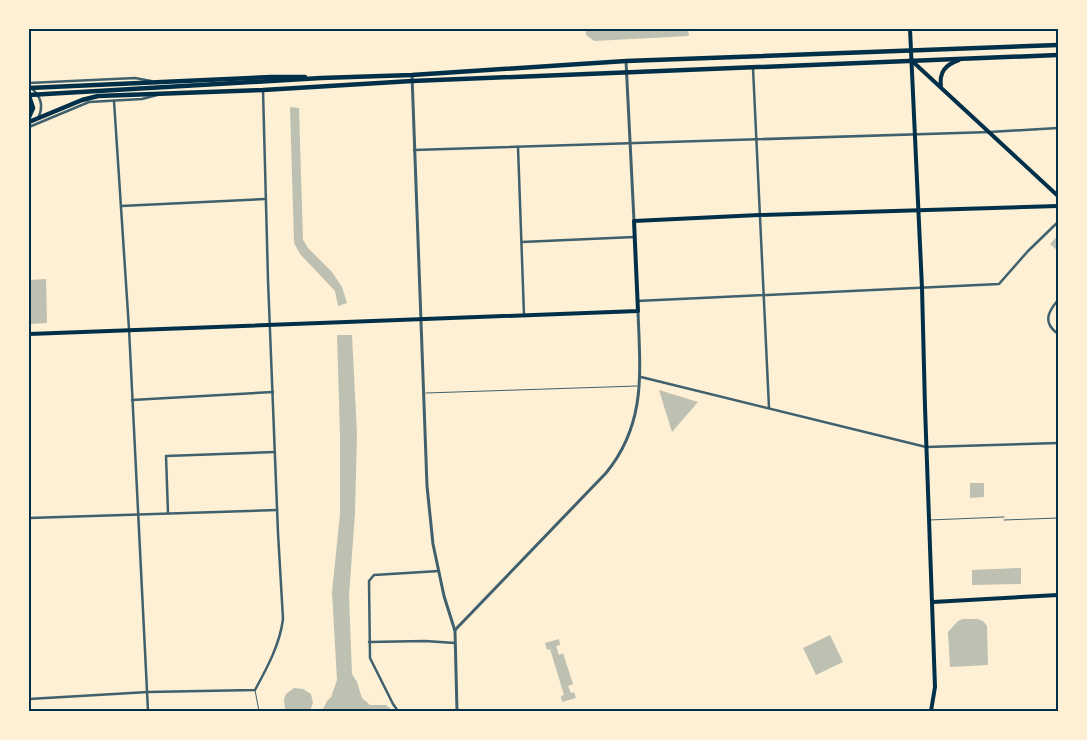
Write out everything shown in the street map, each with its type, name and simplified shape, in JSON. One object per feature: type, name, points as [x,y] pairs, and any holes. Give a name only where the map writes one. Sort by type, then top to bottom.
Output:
[{"type":"highway","points":[[30,121],[33,108],[29,96],[626,61],[1058,44]]},
{"type":"highway","points":[[987,47],[982,49],[981,52],[982,55],[989,57]]},
{"type":"highway","points":[[30,121],[82,100],[98,96],[264,90],[412,81],[1058,55]]},
{"type":"highway","points":[[29,86],[129,84],[271,77],[321,78]]},
{"type":"main road","points":[[910,29],[922,288],[926,447],[933,602],[935,687],[931,711]]},
{"type":"main road","points":[[941,87],[939,78],[943,70],[948,65],[964,58]]},
{"type":"main road","points":[[911,60],[1058,196]]},
{"type":"main road","points":[[29,334],[638,310],[634,221],[759,215],[1058,206]]},
{"type":"main road","points":[[933,602],[1058,596]]},
{"type":"street","points":[[626,61],[634,221]]},
{"type":"street","points":[[753,67],[763,295],[769,370],[769,408]]},
{"type":"street","points":[[412,75],[427,486],[433,544],[454,631],[457,711]]},
{"type":"street","points":[[29,86],[135,78],[159,82]]},
{"type":"street","points":[[29,86],[36,92],[42,105],[40,114],[30,121],[29,127]]},
{"type":"street","points":[[29,700],[148,692],[255,690],[278,644],[283,619],[265,200],[264,90]]},
{"type":"street","points":[[30,121],[89,102],[142,99],[163,94]]},
{"type":"street","points":[[114,101],[129,329],[148,711]]},
{"type":"street","points":[[414,150],[990,132],[1058,128]]},
{"type":"street","points":[[518,146],[524,315]]},
{"type":"street","points":[[121,206],[265,200]]},
{"type":"street","points":[[637,301],[999,284],[1028,251],[1058,222]]},
{"type":"street","points":[[522,242],[634,236]]},
{"type":"street","points":[[1058,300],[1050,311],[1048,322],[1051,328],[1058,334]]},
{"type":"street","points":[[454,631],[615,462],[624,449],[635,415],[641,377],[638,310]]},
{"type":"street","points":[[641,377],[926,447],[1058,443]]},
{"type":"street","points":[[132,400],[273,392]]},
{"type":"street","points":[[168,513],[166,456],[275,452]]},
{"type":"street","points":[[29,518],[277,510]]},
{"type":"street","points":[[398,711],[370,658],[369,581],[374,575],[439,571]]},
{"type":"street","points":[[369,642],[424,641],[455,643]]},
{"type":"lane","points":[[424,393],[640,386]]},
{"type":"lane","points":[[929,520],[1004,517]]},
{"type":"lane","points":[[1004,520],[1058,518]]},
{"type":"lane","points":[[255,690],[259,711]]},
{"type":"building","points":[[586,29],[688,29],[689,36],[594,41],[586,35]]},
{"type":"building","points":[[290,107],[299,108],[303,240],[308,248],[332,272],[342,287],[347,303],[338,306],[335,291],[300,254],[294,243]]},
{"type":"building","points":[[1058,235],[1058,251],[1050,244]]},
{"type":"building","points":[[46,279],[47,323],[29,324],[29,280]]},
{"type":"building","points":[[337,335],[352,335],[357,434],[355,513],[349,596],[352,674],[357,682],[362,698],[370,705],[387,705],[387,707],[390,707],[390,711],[322,711],[331,697],[337,680],[332,592],[340,514]]},
{"type":"building","points":[[659,390],[698,402],[672,432]]},
{"type":"building","points":[[970,483],[984,483],[984,497],[970,498]]},
{"type":"building","points":[[1021,568],[1021,584],[972,585],[972,570]]},
{"type":"building","points":[[977,619],[983,621],[987,626],[988,665],[950,667],[948,632],[958,621]]},
{"type":"building","points":[[830,635],[843,662],[816,675],[803,648]]},
{"type":"building","points":[[559,639],[560,645],[556,646],[559,655],[563,653],[573,684],[568,686],[571,693],[574,692],[576,698],[562,702],[561,696],[564,695],[550,649],[547,650],[545,643]]},
{"type":"building","points":[[294,688],[303,689],[311,694],[313,703],[310,711],[286,711],[284,699],[286,694]]}]
